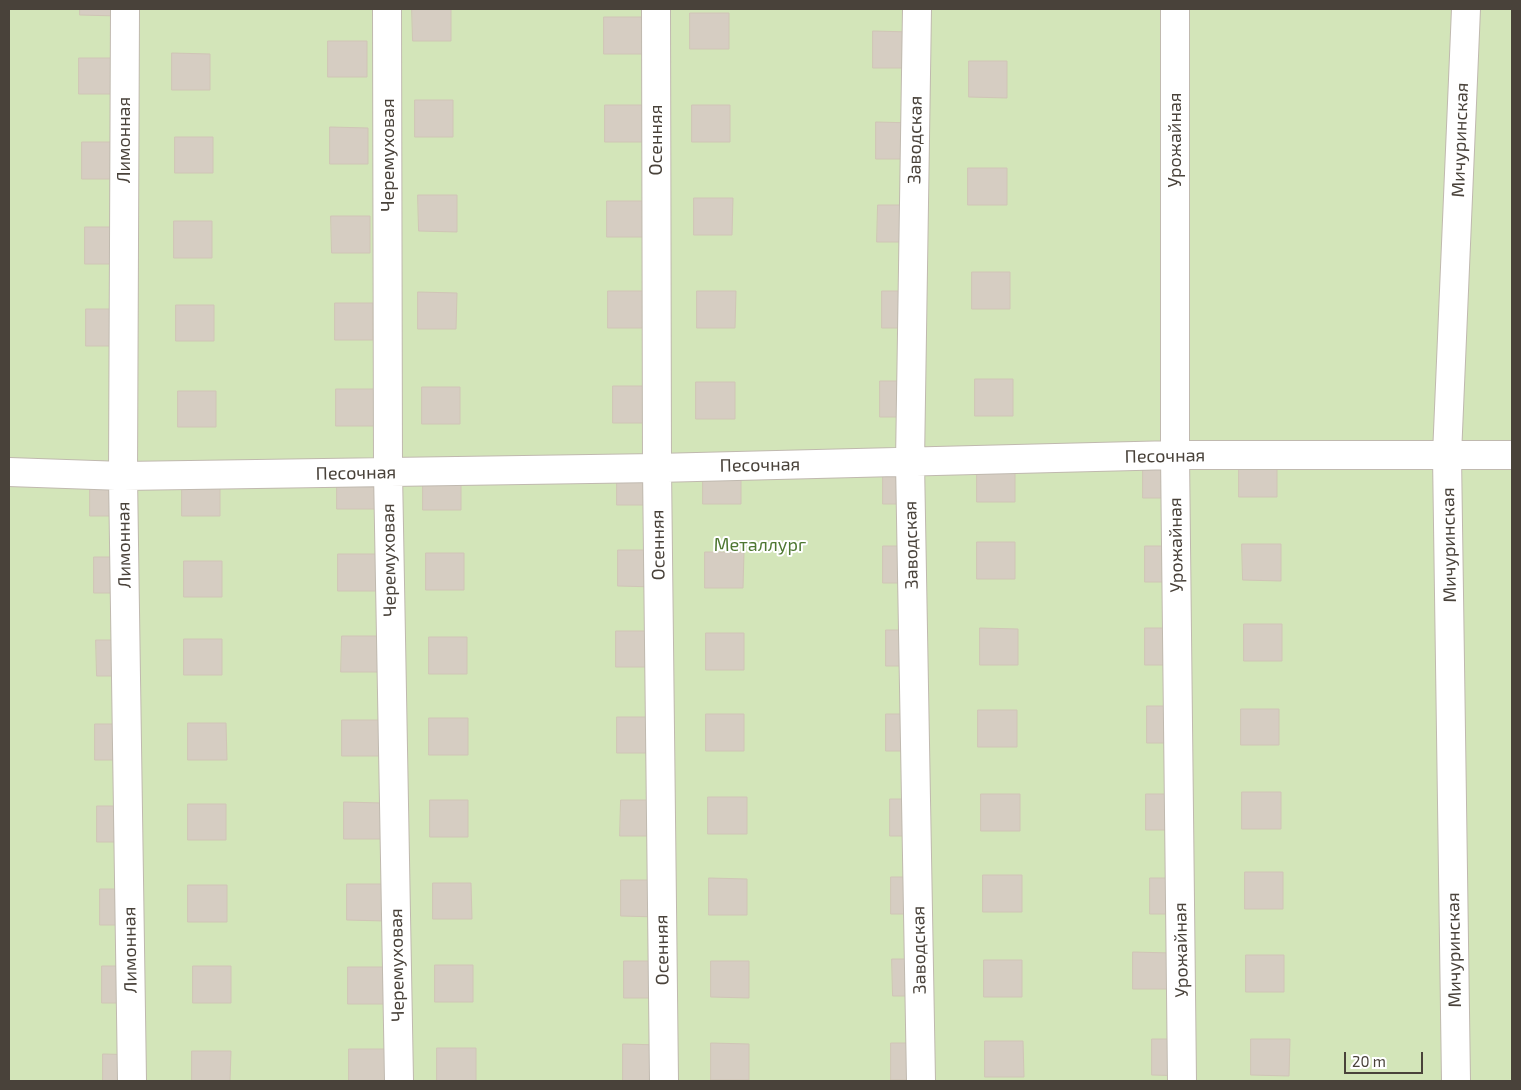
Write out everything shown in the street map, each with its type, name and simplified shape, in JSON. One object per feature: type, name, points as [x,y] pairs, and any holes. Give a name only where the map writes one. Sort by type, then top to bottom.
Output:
[{"type":"street","name":"Лимонная","points":[[125,9],[123,476],[132,1081]]},
{"type":"street","name":"Черемуховая","points":[[388,9],[388,472],[399,1081]]},
{"type":"street","name":"Осенняя","points":[[656,9],[657,468],[664,1081]]},
{"type":"street","name":"Заводская","points":[[917,9],[910,462],[921,1081]]},
{"type":"street","name":"Урожайная","points":[[1175,9],[1175,455],[1182,1081]]},
{"type":"street","name":"Мичуринская","points":[[1456,1081],[1447,455],[1466,9]]},
{"type":"street","name":"Песочная","points":[[9,472],[123,476],[657,468],[1175,455],[1512,456]]},
{"type":"green space","name":"Металлург","points":[[9,9],[1512,9],[1512,1081],[9,1081]]},
{"type":"building","points":[[80,9],[118,9],[118,16],[80,15]]},
{"type":"building","points":[[412,9],[451,9],[451,41],[413,41]]},
{"type":"building","points":[[690,13],[729,13],[729,49],[690,49]]},
{"type":"building","points":[[604,17],[643,17],[643,54],[604,54]]},
{"type":"building","points":[[873,31],[911,32],[912,68],[873,68]]},
{"type":"building","points":[[328,41],[367,41],[367,77],[328,77]]},
{"type":"building","points":[[172,53],[210,54],[210,90],[172,90]]},
{"type":"building","points":[[79,58],[117,58],[117,94],[79,94]]},
{"type":"building","points":[[969,61],[1007,61],[1007,98],[969,97]]},
{"type":"building","points":[[415,100],[453,100],[453,137],[415,137]]},
{"type":"building","points":[[605,105],[643,105],[643,142],[605,142]]},
{"type":"building","points":[[692,105],[730,105],[730,142],[692,142]]},
{"type":"building","points":[[876,122],[915,123],[915,159],[876,159]]},
{"type":"building","points":[[330,127],[368,128],[368,164],[330,164]]},
{"type":"building","points":[[175,137],[213,137],[213,173],[175,173]]},
{"type":"building","points":[[82,142],[120,142],[120,179],[82,179]]},
{"type":"building","points":[[968,168],[1007,168],[1007,205],[968,205]]},
{"type":"building","points":[[418,195],[457,195],[457,232],[419,231]]},
{"type":"building","points":[[694,198],[733,198],[732,235],[694,235]]},
{"type":"building","points":[[607,201],[645,201],[645,237],[607,237]]},
{"type":"building","points":[[878,205],[916,205],[916,242],[877,242]]},
{"type":"building","points":[[331,216],[370,216],[370,253],[332,253]]},
{"type":"building","points":[[174,221],[212,221],[212,258],[174,258]]},
{"type":"building","points":[[85,227],[123,227],[123,264],[85,264]]},
{"type":"building","points":[[972,272],[1010,272],[1010,309],[972,309]]},
{"type":"building","points":[[608,291],[647,291],[647,328],[608,328]]},
{"type":"building","points":[[697,291],[736,291],[735,328],[697,328]]},
{"type":"building","points":[[882,291],[920,291],[920,328],[882,328]]},
{"type":"building","points":[[418,292],[457,293],[456,329],[418,329]]},
{"type":"building","points":[[335,303],[373,303],[373,340],[335,340]]},
{"type":"building","points":[[176,305],[214,305],[214,341],[176,341]]},
{"type":"building","points":[[86,309],[124,309],[124,346],[86,346]]},
{"type":"building","points":[[975,379],[1013,379],[1013,416],[975,416]]},
{"type":"building","points":[[880,381],[918,381],[918,417],[880,417]]},
{"type":"building","points":[[696,382],[735,382],[735,419],[696,419]]},
{"type":"building","points":[[613,386],[652,386],[651,423],[613,423]]},
{"type":"building","points":[[422,387],[460,387],[460,424],[422,424]]},
{"type":"building","points":[[336,389],[374,389],[374,426],[336,426]]},
{"type":"building","points":[[178,391],[216,391],[216,427],[178,427]]},
{"type":"building","points":[[1143,461],[1181,461],[1182,498],[1143,498]]},
{"type":"building","points":[[1239,461],[1277,461],[1277,497],[1239,497]]},
{"type":"building","points":[[977,466],[1015,466],[1015,502],[977,502]]},
{"type":"building","points":[[703,467],[741,467],[741,504],[703,504]]},
{"type":"building","points":[[883,467],[921,468],[921,504],[883,504]]},
{"type":"building","points":[[617,468],[655,469],[655,505],[617,505]]},
{"type":"building","points":[[337,472],[376,472],[376,509],[337,509]]},
{"type":"building","points":[[423,473],[461,474],[461,510],[423,510]]},
{"type":"building","points":[[182,479],[220,479],[220,516],[182,516]]},
{"type":"building","points":[[90,480],[128,480],[128,516],[90,516]]},
{"type":"building","points":[[977,542],[1015,542],[1015,579],[977,579]]},
{"type":"building","points":[[1242,544],[1281,544],[1281,581],[1243,580]]},
{"type":"building","points":[[883,546],[921,546],[921,583],[883,583]]},
{"type":"building","points":[[1145,546],[1183,546],[1183,582],[1145,582]]},
{"type":"building","points":[[618,550],[656,550],[656,587],[618,586]]},
{"type":"building","points":[[705,552],[744,552],[743,588],[705,588]]},
{"type":"building","points":[[426,553],[464,553],[464,590],[426,590]]},
{"type":"building","points":[[338,554],[376,554],[376,591],[338,591]]},
{"type":"building","points":[[94,557],[132,557],[132,593],[94,593]]},
{"type":"building","points":[[184,561],[222,561],[222,597],[184,597]]},
{"type":"building","points":[[1244,624],[1282,624],[1282,661],[1244,661]]},
{"type":"building","points":[[980,628],[1018,629],[1018,665],[980,665]]},
{"type":"building","points":[[1145,628],[1183,628],[1183,665],[1145,665]]},
{"type":"building","points":[[886,630],[925,630],[925,666],[886,666]]},
{"type":"building","points":[[616,631],[654,631],[654,667],[616,667]]},
{"type":"building","points":[[706,633],[744,633],[744,670],[706,670]]},
{"type":"building","points":[[342,636],[380,636],[380,672],[341,672]]},
{"type":"building","points":[[429,637],[467,637],[467,674],[429,674]]},
{"type":"building","points":[[184,639],[222,639],[222,675],[184,675]]},
{"type":"building","points":[[96,640],[135,640],[135,676],[97,676]]},
{"type":"building","points":[[1147,706],[1185,706],[1185,743],[1147,743]]},
{"type":"building","points":[[1241,709],[1279,709],[1279,745],[1241,745]]},
{"type":"building","points":[[978,710],[1017,710],[1017,747],[978,747]]},
{"type":"building","points":[[706,714],[744,714],[744,751],[706,751]]},
{"type":"building","points":[[886,714],[924,714],[924,751],[886,751]]},
{"type":"building","points":[[617,717],[656,717],[655,753],[617,753]]},
{"type":"building","points":[[429,718],[468,718],[468,755],[429,755]]},
{"type":"building","points":[[342,720],[380,720],[380,756],[342,756]]},
{"type":"building","points":[[188,723],[226,723],[227,760],[188,760]]},
{"type":"building","points":[[95,724],[133,724],[133,760],[95,760]]},
{"type":"building","points":[[1242,792],[1281,792],[1281,829],[1242,829]]},
{"type":"building","points":[[981,794],[1020,794],[1020,831],[981,831]]},
{"type":"building","points":[[1146,794],[1185,794],[1185,830],[1146,830]]},
{"type":"building","points":[[708,797],[747,797],[747,834],[708,834]]},
{"type":"building","points":[[890,799],[928,799],[928,836],[890,836]]},
{"type":"building","points":[[430,800],[468,800],[468,837],[430,837]]},
{"type":"building","points":[[621,800],[659,800],[659,836],[620,836]]},
{"type":"building","points":[[344,802],[382,803],[382,839],[344,839]]},
{"type":"building","points":[[188,804],[226,804],[226,840],[188,840]]},
{"type":"building","points":[[97,806],[135,806],[135,842],[97,842]]},
{"type":"building","points":[[1245,872],[1283,872],[1283,909],[1245,909]]},
{"type":"building","points":[[983,875],[1022,875],[1022,912],[983,912]]},
{"type":"building","points":[[891,877],[929,877],[929,914],[891,914]]},
{"type":"building","points":[[709,878],[747,879],[747,915],[709,915]]},
{"type":"building","points":[[1150,878],[1188,878],[1188,914],[1150,914]]},
{"type":"building","points":[[621,880],[659,880],[659,917],[621,916]]},
{"type":"building","points":[[433,883],[471,883],[472,919],[433,919]]},
{"type":"building","points":[[347,884],[385,884],[385,921],[347,920]]},
{"type":"building","points":[[188,885],[227,885],[227,922],[188,922]]},
{"type":"building","points":[[100,889],[139,889],[139,925],[100,925]]},
{"type":"building","points":[[1133,952],[1171,953],[1171,989],[1133,989]]},
{"type":"building","points":[[1246,955],[1284,955],[1284,992],[1246,992]]},
{"type":"building","points":[[892,959],[931,959],[931,996],[893,996]]},
{"type":"building","points":[[984,960],[1022,960],[1022,997],[984,997]]},
{"type":"building","points":[[624,961],[662,961],[662,998],[624,998]]},
{"type":"building","points":[[711,961],[749,961],[749,998],[711,997]]},
{"type":"building","points":[[435,965],[473,965],[473,1002],[435,1002]]},
{"type":"building","points":[[102,966],[141,966],[141,1003],[102,1003]]},
{"type":"building","points":[[193,966],[231,966],[231,1003],[193,1003]]},
{"type":"building","points":[[348,967],[386,967],[386,1004],[348,1004]]},
{"type":"building","points":[[1152,1039],[1190,1039],[1190,1076],[1152,1075]]},
{"type":"building","points":[[1251,1039],[1290,1039],[1289,1076],[1251,1075]]},
{"type":"building","points":[[985,1041],[1023,1041],[1024,1077],[985,1077]]},
{"type":"building","points":[[711,1043],[749,1044],[749,1080],[711,1080]]},
{"type":"building","points":[[891,1043],[929,1043],[929,1080],[891,1080]]},
{"type":"building","points":[[623,1044],[661,1045],[662,1081],[623,1081]]},
{"type":"building","points":[[437,1048],[476,1048],[476,1081],[437,1081]]},
{"type":"building","points":[[349,1049],[387,1049],[387,1081],[349,1081]]},
{"type":"building","points":[[192,1051],[231,1051],[230,1081],[192,1081]]},
{"type":"building","points":[[103,1054],[142,1055],[142,1081],[103,1081]]}]
